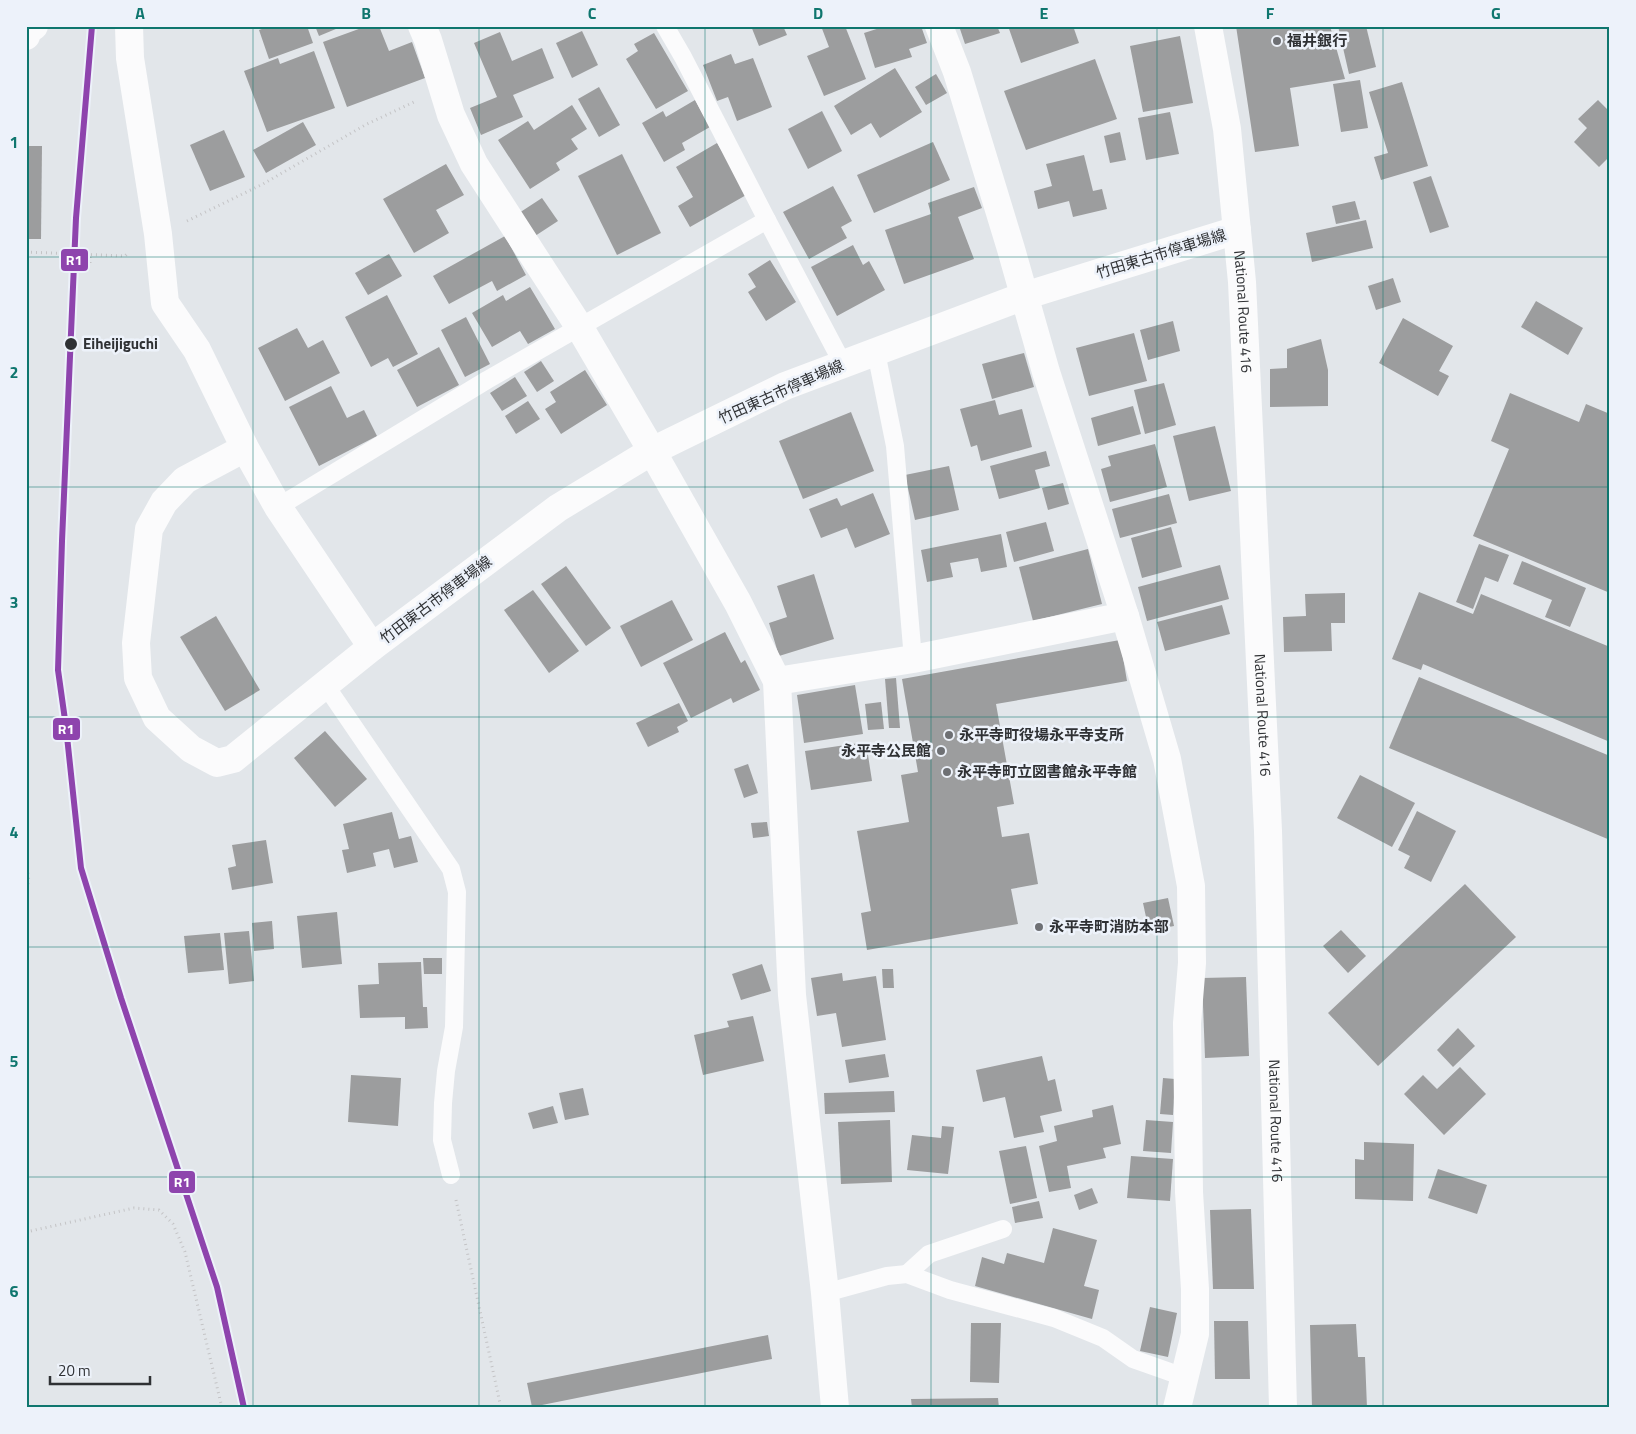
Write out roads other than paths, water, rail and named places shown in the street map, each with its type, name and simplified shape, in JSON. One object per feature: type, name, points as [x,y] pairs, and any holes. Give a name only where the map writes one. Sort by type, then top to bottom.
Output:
[{"type":"main road","points":[[129,26],[130,58],[158,234],[164,303],[197,350],[245,448],[278,507],[372,647]]},
{"type":"main road","points":[[422,26],[451,115],[474,164],[580,328],[738,603],[777,681],[792,996],[825,1293],[835,1408]]},
{"type":"main road","points":[[939,26],[957,72],[1049,381],[1125,616],[1167,759],[1191,886],[1192,963],[1187,1023],[1189,1192],[1195,1289],[1195,1334],[1177,1408]]},
{"type":"main road","name":"National Route 416","points":[[1208,26],[1227,128],[1242,282],[1268,831],[1283,1408]]},
{"type":"main road","name":"竹田東古市停車場線","points":[[245,448],[185,480],[164,502],[149,529],[136,643],[138,678],[157,718],[191,749],[217,762],[233,759],[326,686],[372,647],[558,508],[652,451],[785,386],[843,364],[1024,296],[1237,230]]},
{"type":"main road","points":[[777,681],[913,659],[1125,616]]},
{"type":"lane","points":[[665,26],[683,56],[843,364]]},
{"type":"lane","points":[[278,507],[487,380],[767,220]]},
{"type":"lane","points":[[876,352],[895,446],[913,659]]},
{"type":"lane","points":[[326,686],[452,869],[457,892],[454,1027],[445,1079],[442,1140],[451,1175]]},
{"type":"lane","points":[[906,1274],[929,1254],[1003,1229]]},
{"type":"lane","points":[[825,1293],[888,1276],[906,1274],[950,1290],[1054,1318],[1103,1338],[1133,1359],[1184,1377]]},
{"type":"place","name":"福井銀行","points":[[1277,41]]},
{"type":"place","name":"Eiheijiguchi","points":[[71,344]]},
{"type":"place","name":"永平寺町役場永平寺支所","points":[[949,735]]},
{"type":"place","name":"永平寺公民館","points":[[941,751]]},
{"type":"place","name":"永平寺町立図書館永平寺館","points":[[947,772]]},
{"type":"place","name":"永平寺町消防本部","points":[[1039,927]]}]
